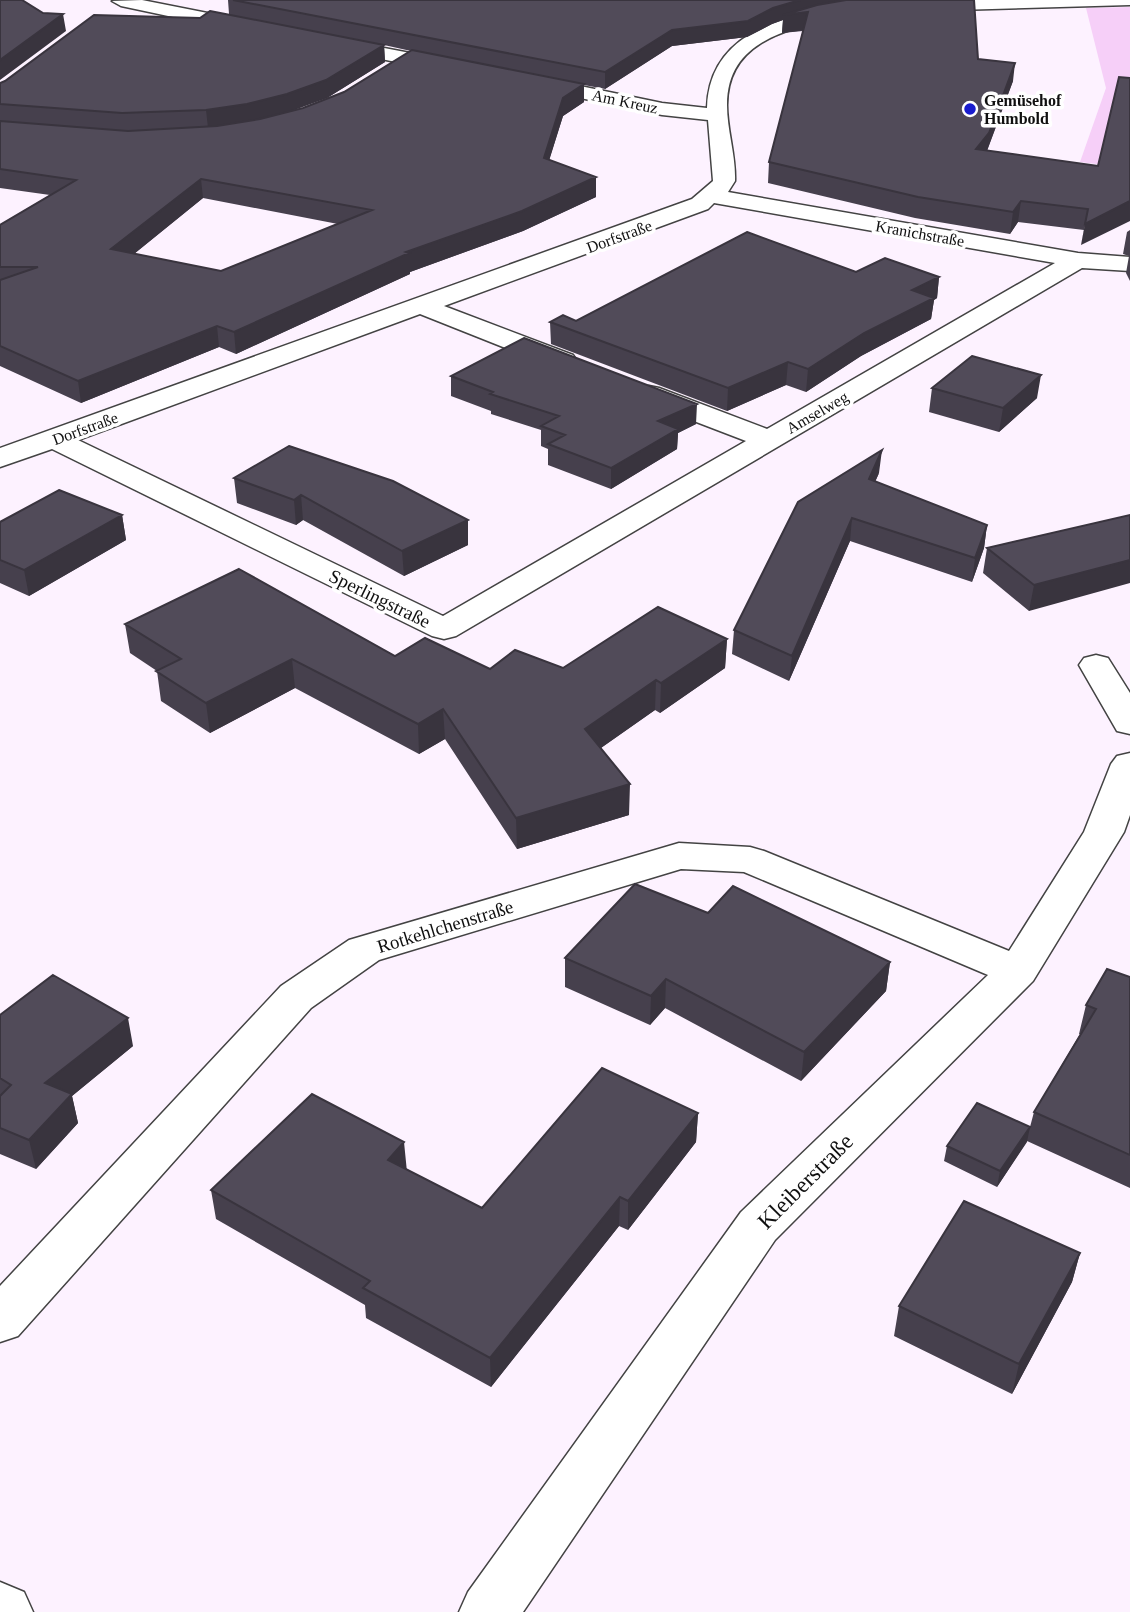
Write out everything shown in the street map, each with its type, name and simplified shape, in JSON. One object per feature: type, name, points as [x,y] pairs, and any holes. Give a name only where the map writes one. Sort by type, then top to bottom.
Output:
[{"type":"street","points":[[893,8],[1129,0]]},
{"type":"street","points":[[116,3],[273,32]]},
{"type":"street","points":[[711,196],[724,181],[725,172],[717,86],[722,72],[746,45],[794,19],[856,10]]},
{"type":"street","points":[[314,40],[474,71]]},
{"type":"street","points":[[386,72],[408,59]]},
{"type":"street","name":"Am Kreuz","points":[[513,78],[662,109],[718,115]]},
{"type":"street","name":"Kranichstraße","points":[[711,196],[1078,260],[1130,264]]},
{"type":"street","name":"Dorfstraße","points":[[0,458],[684,212],[711,196]]},
{"type":"street","name":"Amselweg","points":[[627,386],[769,440],[1078,260]]},
{"type":"street","points":[[421,306],[589,371]]},
{"type":"street","name":"Sperlingstraße","points":[[54,439],[444,629],[769,440]]},
{"type":"street","points":[[1096,665],[1130,723]]},
{"type":"street","name":"Kleiberstraße","points":[[489,1612],[758,1226],[1018,971],[1104,832],[1130,764]]},
{"type":"street","name":"Rotkehlchenstraße","points":[[0,1321],[296,997],[364,950],[679,856],[750,860],[1018,971]]},
{"type":"shaded area","points":[[1130,7],[1130,168],[1080,162],[1106,88],[1086,8]]},
{"type":"building","points":[[0,0],[22,0],[43,13],[63,14],[0,60]]},
{"type":"building","points":[[233,0],[800,0],[773,8],[748,21],[672,30],[605,72]]},
{"type":"building","points":[[846,0],[974,0],[978,59],[1015,63],[989,133],[976,149],[1098,166],[1119,77],[1130,78],[1130,201],[1085,224],[1088,209],[1021,201],[1013,212],[918,197],[769,162],[808,12],[783,15]]},
{"type":"building","points":[[210,11],[384,45],[326,80],[247,104],[206,110],[122,113],[0,104],[0,83],[94,15],[200,18]]},
{"type":"building","points":[[412,50],[584,84],[563,98],[544,158],[596,177],[522,211],[406,252],[409,253],[234,332],[217,326],[78,381],[0,346],[0,280],[38,267],[0,267],[0,225],[76,180],[0,169],[0,121],[128,131],[217,126],[303,108],[344,92]],"holes":[[[201,179],[372,210],[221,271],[111,249]]]},
{"type":"building","points":[[747,232],[856,272],[885,258],[939,277],[912,290],[934,298],[864,333],[808,369],[788,362],[728,388],[550,322],[563,315],[576,321]]},
{"type":"building","points":[[524,338],[697,404],[658,421],[678,429],[611,468],[548,444],[565,435],[541,426],[559,416],[490,394],[493,392],[451,376]]},
{"type":"building","points":[[972,356],[1041,375],[1003,408],[932,388]]},
{"type":"building","points":[[289,446],[393,481],[468,520],[402,551],[301,495],[294,500],[234,478]]},
{"type":"building","points":[[882,450],[869,479],[987,525],[975,558],[852,518],[792,656],[734,630],[798,502]]},
{"type":"building","points":[[59,490],[122,515],[24,570],[0,560],[0,522]]},
{"type":"building","points":[[1130,515],[1130,560],[1034,585],[987,548]]},
{"type":"building","points":[[239,569],[395,656],[425,638],[490,669],[515,650],[563,668],[658,607],[727,639],[661,683],[656,680],[585,729],[630,784],[516,818],[443,709],[418,724],[292,659],[206,703],[156,671],[181,659],[125,624]]},
{"type":"building","points":[[635,884],[708,913],[733,886],[890,962],[804,1052],[666,979],[651,996],[565,958]]},
{"type":"building","points":[[1107,969],[1130,977],[1130,1155],[1034,1112],[1096,1009],[1086,1005]]},
{"type":"building","points":[[53,975],[128,1018],[45,1083],[72,1094],[29,1140],[0,1128],[0,1096],[11,1085],[0,1078],[0,1015]]},
{"type":"building","points":[[602,1068],[698,1113],[628,1201],[620,1197],[490,1358],[363,1288],[370,1281],[211,1190],[312,1094],[404,1142],[388,1160],[482,1208]]},
{"type":"building","points":[[977,1103],[1030,1127],[1000,1171],[947,1146]]},
{"type":"building","points":[[964,1201],[1080,1253],[1019,1364],[899,1306]]},
{"type":"place","name":"Gemüsehof Humbold","points":[[970,109]]}]
